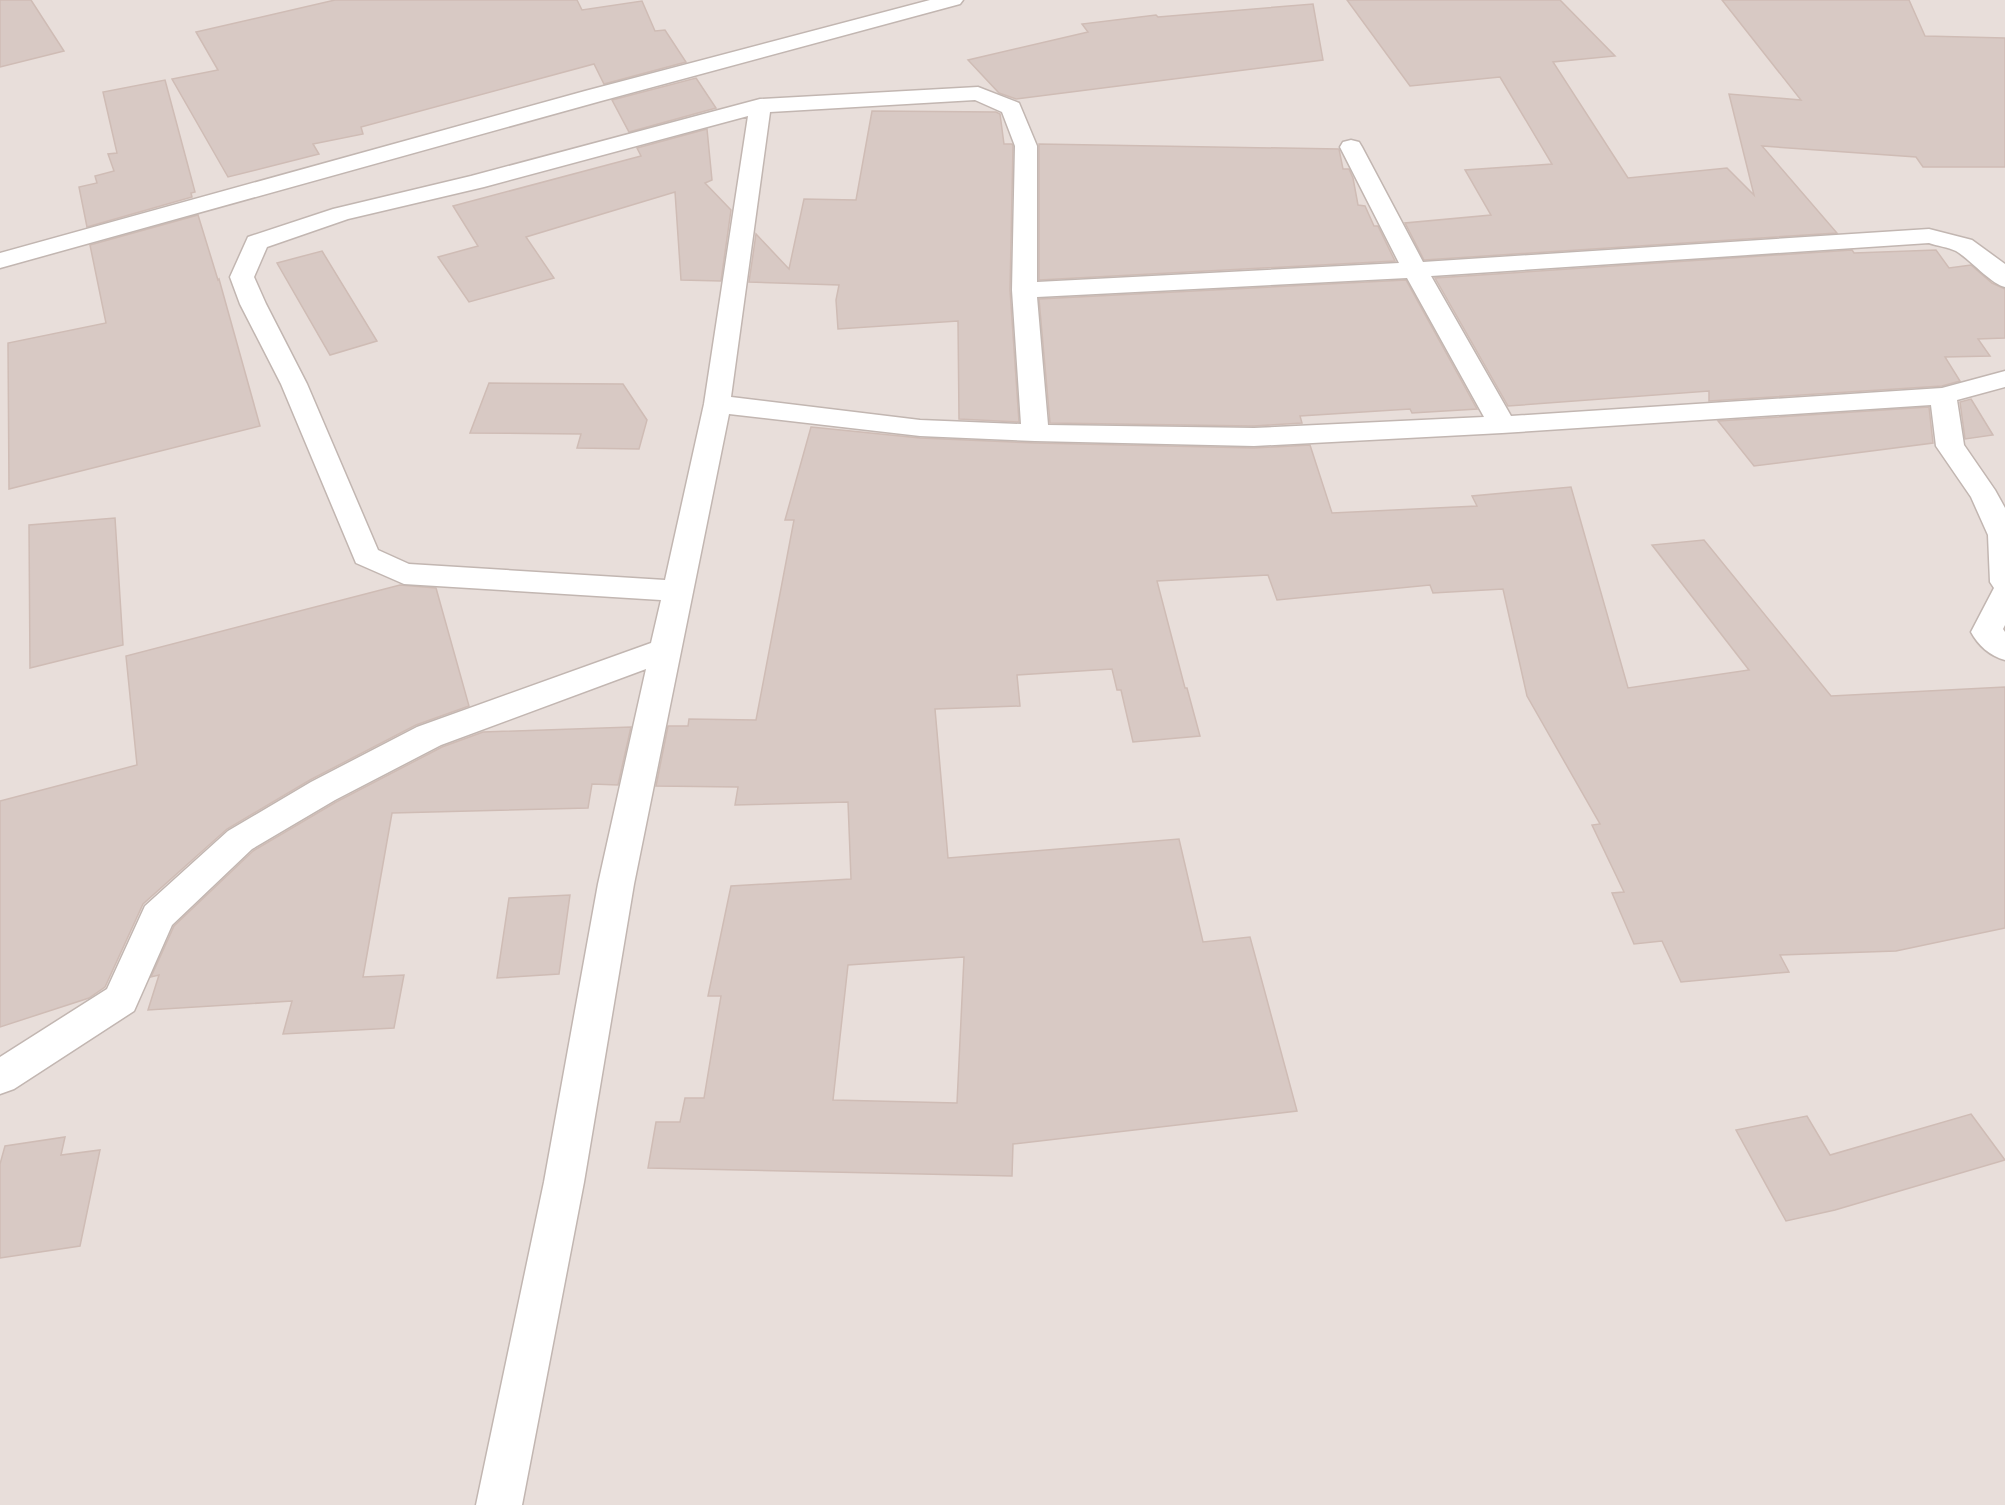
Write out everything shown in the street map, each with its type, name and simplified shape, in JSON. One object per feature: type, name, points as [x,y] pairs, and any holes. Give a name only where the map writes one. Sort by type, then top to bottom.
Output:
[{"type":"street","points":[[0,261],[593,96],[953,0]]},
{"type":"street","points":[[678,594],[676,591],[404,574],[366,556],[294,384],[253,304],[242,277],[257,242],[342,214],[476,183],[760,106],[978,93],[1011,108],[1026,146],[1024,290],[1035,433]]},
{"type":"street","points":[[499,1505],[564,1182],[616,884],[717,404],[760,106]]},
{"type":"street","points":[[1351,147],[1415,270],[1502,425]]},
{"type":"street","points":[[1024,290],[1415,270],[1929,236],[1963,245],[1997,270],[2005,280]]},
{"type":"street","points":[[717,404],[920,428],[1035,433],[1254,437],[1502,425],[1943,396],[2005,379]]},
{"type":"street","points":[[1943,396],[1950,446],[1986,496],[2003,535],[2005,582]]},
{"type":"street","points":[[2005,595],[1986,632],[2005,649]]},
{"type":"street","points":[[0,1077],[121,1000],[158,916],[240,840],[323,791],[429,736],[667,648]]},
{"type":"shaded area","points":[[0,0],[2005,0],[2005,1505],[0,1505]]},
{"type":"building","points":[[0,0],[31,0],[64,51],[0,67]]},
{"type":"building","points":[[335,0],[577,0],[582,10],[642,1],[655,31],[665,30],[686,62],[604,84],[594,64],[361,127],[363,134],[313,144],[319,154],[228,177],[172,79],[218,70],[196,32]]},
{"type":"building","points":[[1347,0],[1560,0],[1615,56],[1553,62],[1628,178],[1727,168],[1754,195],[1729,94],[1801,100],[1722,0],[1909,0],[1925,36],[2005,38],[2005,167],[1923,167],[1916,157],[1762,146],[1837,233],[1424,260],[1405,223],[1491,215],[1465,170],[1552,164],[1500,77],[1410,86]]},
{"type":"building","points":[[1313,4],[1323,60],[1016,99],[999,93],[968,60],[1088,32],[1082,24],[1156,15],[1158,17]]},
{"type":"building","points":[[696,78],[716,108],[629,132],[612,100]]},
{"type":"building","points":[[165,80],[195,192],[191,193],[192,197],[87,227],[79,187],[97,183],[95,176],[114,171],[108,154],[117,153],[103,92]]},
{"type":"building","points":[[872,111],[996,112],[1000,114],[1004,144],[1013,146],[1010,290],[1019,422],[959,419],[958,321],[838,329],[836,300],[839,285],[749,282],[756,234],[789,269],[804,199],[856,200]]},
{"type":"building","points":[[707,129],[712,180],[705,183],[731,210],[721,281],[681,280],[675,192],[526,237],[554,278],[469,302],[438,257],[478,246],[453,206],[641,156],[637,148]]},
{"type":"building","points":[[1039,144],[1339,149],[1343,169],[1349,169],[1353,178],[1358,205],[1365,206],[1374,226],[1378,226],[1395,261],[1039,280]]},
{"type":"building","points":[[198,215],[219,279],[260,426],[9,489],[8,343],[106,323],[90,245]]},
{"type":"building","points":[[1852,250],[1854,253],[1936,250],[1949,268],[1971,265],[1992,283],[2005,289],[2005,338],[1978,339],[1990,356],[1945,357],[1960,381],[1942,386],[1709,401],[1709,391],[1508,406],[1435,278]]},
{"type":"building","points":[[322,251],[377,341],[330,355],[277,263]]},
{"type":"building","points":[[1406,280],[1477,409],[1412,413],[1410,409],[1300,416],[1302,423],[1254,426],[1050,423],[1039,299]]},
{"type":"building","points":[[489,383],[623,384],[647,420],[639,449],[577,448],[581,434],[470,433]]},
{"type":"building","points":[[1971,399],[1993,435],[1965,439],[1960,402]]},
{"type":"building","points":[[1929,407],[1933,443],[1754,466],[1718,421]]},
{"type":"building","points":[[811,427],[920,438],[1035,443],[1254,448],[1310,445],[1332,513],[1477,506],[1472,496],[1571,487],[1628,688],[1749,670],[1652,545],[1704,540],[1831,696],[2005,687],[2005,928],[1896,951],[1780,955],[1789,972],[1681,982],[1662,941],[1634,944],[1612,893],[1624,892],[1592,825],[1600,824],[1527,696],[1503,589],[1433,593],[1430,585],[1277,600],[1268,575],[1157,581],[1200,736],[1133,742],[1121,690],[1117,690],[1112,669],[1017,675],[1020,706],[935,709],[948,858],[1179,839],[1203,942],[1250,937],[1297,1111],[1013,1144],[1012,1176],[648,1168],[656,1122],[680,1122],[685,1098],[704,1098],[721,996],[708,996],[731,886],[851,879],[848,802],[735,805],[738,787],[656,786],[668,726],[688,726],[689,719],[756,720],[794,520],[785,520]],"holes":[[[964,957],[957,1103],[833,1100],[848,965]]]},
{"type":"building","points":[[115,518],[123,645],[30,668],[29,525]]},
{"type":"building","points":[[400,585],[436,588],[469,706],[416,725],[310,780],[227,829],[143,904],[105,987],[89,998],[0,1027],[0,801],[137,765],[126,656]]},
{"type":"building","points":[[631,727],[618,785],[592,784],[588,808],[392,813],[363,977],[404,975],[394,1028],[283,1034],[292,1001],[148,1010],[159,975],[151,977],[174,926],[253,851],[336,802],[442,747],[483,732]]},
{"type":"building","points":[[570,895],[559,974],[497,978],[509,898]]},
{"type":"building","points":[[1971,1114],[2005,1160],[1835,1210],[1786,1221],[1736,1130],[1807,1116],[1830,1155]]},
{"type":"building","points":[[65,1137],[61,1155],[100,1150],[80,1246],[0,1258],[0,1164],[5,1146]]}]
